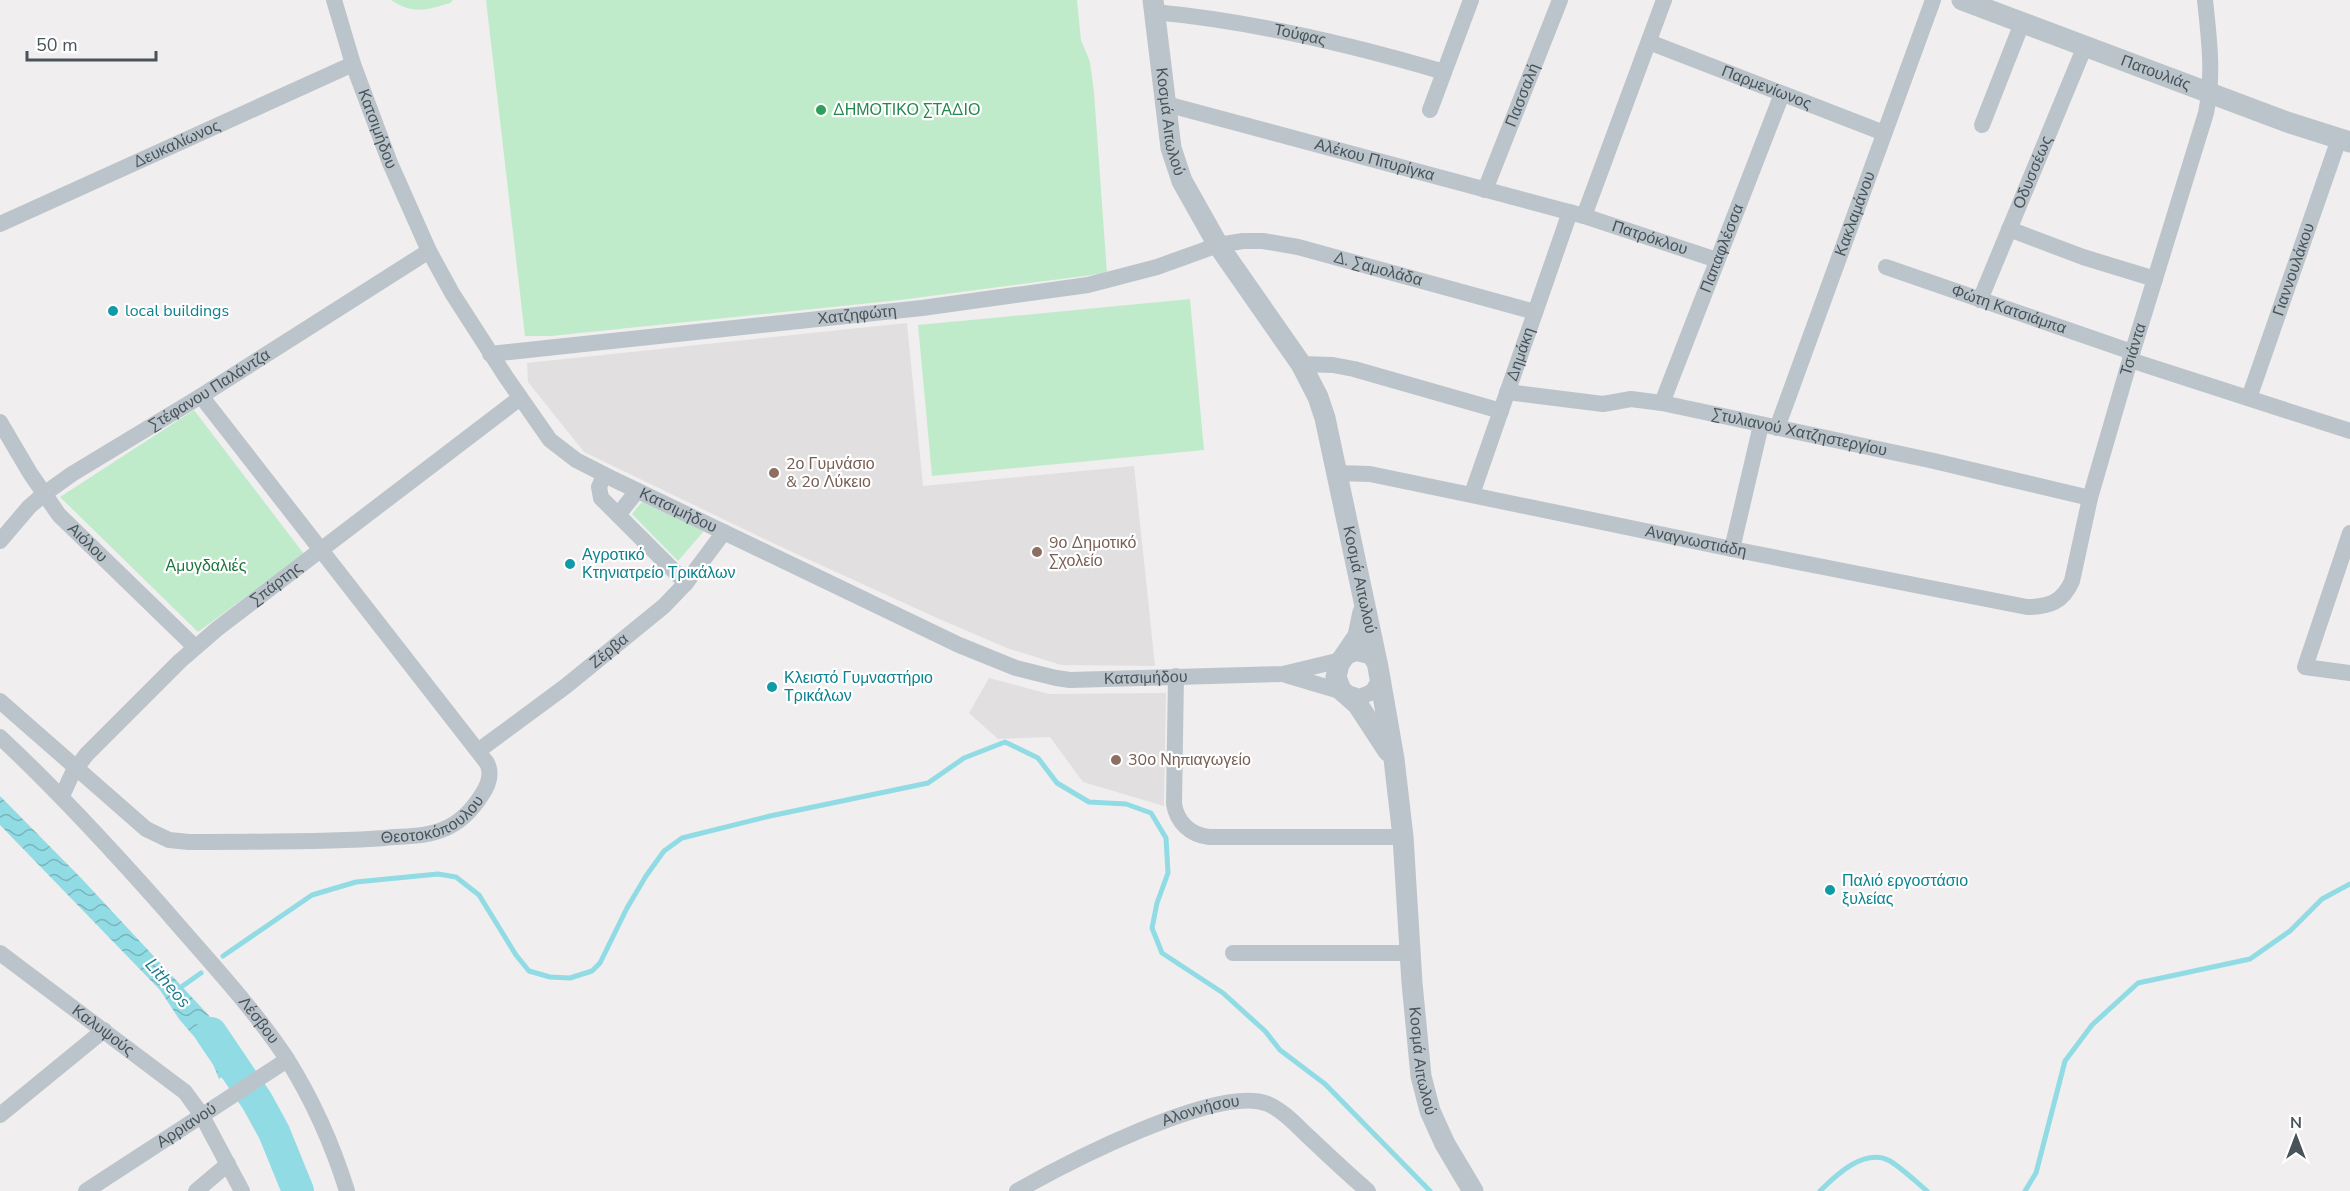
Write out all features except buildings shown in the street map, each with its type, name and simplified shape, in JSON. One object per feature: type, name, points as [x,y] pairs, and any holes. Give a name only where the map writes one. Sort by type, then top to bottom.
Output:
[{"type":"street","name":"Κατσιμήδου","points":[[334,0],[353,64],[390,163],[429,252],[490,354],[550,440],[563,452],[604,474],[959,645],[1016,668],[1070,680],[1283,674]]},
{"type":"street","points":[[1430,110],[1471,0]]},
{"type":"street","name":"Πασσαλή","points":[[1485,190],[1560,0]]},
{"type":"street","name":"Δημάκη","points":[[1472,494],[1535,312],[1649,42],[1664,0]]},
{"type":"street","name":"Κακλαμάνου","points":[[1732,549],[1769,426],[1884,133],[1933,0]]},
{"type":"street","name":"Τσιάντα","points":[[2055,603],[2062,598],[2072,581],[2090,498],[2202,126],[2210,93],[2211,65],[2205,0]]},
{"type":"street","name":"Πατουλιάς","points":[[1970,1],[2022,23],[2210,93],[2344,140]]},
{"type":"street","name":"Τούφας","points":[[1154,6],[1248,23],[1379,52],[1444,72]]},
{"type":"street","name":"Κοσμά Αιτωλού","points":[[1154,6],[1171,148],[1176,167],[1218,245],[1301,364],[1318,397],[1325,418],[1379,674],[1394,759],[1403,837],[1422,1076],[1430,1111],[1445,1144],[1473,1191]]},
{"type":"street","points":[[1982,125],[2022,23]]},
{"type":"street","name":"Παρμενίωνος","points":[[1649,42],[1884,133]]},
{"type":"street","name":"Οδυσσέως","points":[[1980,300],[2085,46]]},
{"type":"street","name":"Δευκαλίωνος","points":[[0,224],[353,64]]},
{"type":"street","name":"Παπαφλέσσα","points":[[1662,403],[1782,94]]},
{"type":"street","name":"Αλέκου Πιτυρίγκα","points":[[1166,104],[1577,214]]},
{"type":"street","name":"Γιαννουλάκου","points":[[2249,398],[2344,140]]},
{"type":"street","name":"Πατρόκλου","points":[[1577,214],[1718,260]]},
{"type":"street","points":[[2009,229],[2083,258],[2155,279]]},
{"type":"street","name":"Δ. Σαμολάδα","points":[[1218,245],[1263,241],[1298,247],[1535,312]]},
{"type":"street","name":"Χατζηφώτη","points":[[490,354],[922,308],[1088,285],[1157,267],[1218,245]]},
{"type":"street","name":"Στέφανου Παλάντζα","points":[[0,541],[44,494],[72,474],[201,396],[429,252]]},
{"type":"street","name":"Φώτη Κατσιάμπα","points":[[1886,267],[2249,398],[2350,431]]},
{"type":"street","points":[[1301,364],[1333,365],[1354,369],[1501,411]]},
{"type":"street","name":"Στυλιανού Χατζηστεργίου","points":[[1507,392],[1603,404],[1631,399],[1662,403],[2090,498]]},
{"type":"street","name":"Θεοτοκόπουλου","points":[[0,701],[146,829],[169,840],[189,842],[352,840],[428,833],[445,829],[455,823],[476,803],[489,781],[489,766],[201,396]]},
{"type":"street","name":"Σπάρτης","points":[[62,796],[75,768],[195,648],[520,398]]},
{"type":"street","name":"Αιόλου","points":[[0,422],[44,494],[66,522],[195,648]]},
{"type":"street","name":"Αναγνωστιάδη","points":[[1337,472],[1370,474],[2027,607],[2041,607],[2055,603]]},
{"type":"street","points":[[604,474],[599,493],[686,583]]},
{"type":"street","points":[[618,515],[637,490]]},
{"type":"street","name":"Ζέρβα","points":[[478,751],[566,686],[647,621],[686,583],[724,532]]},
{"type":"street","points":[[2350,533],[2305,667],[2350,673]]},
{"type":"street","points":[[1364,602],[1358,636],[1339,664],[1336,677],[1338,684],[1358,705],[1394,759]]},
{"type":"street","points":[[1363,654],[1369,656],[1379,674],[1372,692],[1366,696],[1353,696],[1283,674],[1343,659],[1349,655],[1363,654]]},
{"type":"street","points":[[1176,676],[1174,804],[1178,817],[1190,831],[1209,837],[1403,837]]},
{"type":"street","name":"Λέσβου","points":[[0,737],[62,796],[134,874],[258,1019],[325,1133],[347,1191]]},
{"type":"street","name":"Καλυψούς","points":[[0,953],[179,1086],[192,1099],[242,1191]]},
{"type":"street","points":[[1233,953],[1411,953]]},
{"type":"street","points":[[0,1115],[104,1030]]},
{"type":"street","name":"Αρριανού","points":[[86,1191],[284,1062]]},
{"type":"street","name":"Αλοννήσου","points":[[1017,1191],[1083,1157],[1147,1128],[1202,1107],[1256,1100],[1281,1112],[1368,1191]]},
{"type":"street","points":[[196,1191],[228,1164]]},
{"type":"shaded area","name":"2ο Γυμνάσιο & 2ο Λύκειο","points":[[907,323],[923,486],[1134,466],[1155,666],[1061,665],[1007,648],[937,618],[777,545],[584,452],[528,382],[527,363]]},
{"type":"shaded area","name":"30ο Νηπιαγωγείο","points":[[989,678],[1049,694],[1166,693],[1164,806],[1083,782],[1050,737],[998,739],[969,713]]},
{"type":"green space","points":[[391,0],[453,0],[450,3],[420,10],[406,8]]},
{"type":"green space","points":[[486,0],[1077,0],[1081,40],[1090,62],[1094,93],[1107,273],[900,300],[551,336],[525,336]]},
{"type":"green space","points":[[1190,299],[1204,450],[932,476],[918,325]]},
{"type":"green space","name":"Αμυγδαλιές","points":[[194,410],[304,554],[198,632],[60,497]]},
{"type":"green space","points":[[642,502],[704,531],[678,561],[632,514]]},
{"type":"water","points":[[0,796],[81,878],[214,1021],[243,1061],[219,1079],[209,1054],[179,1019],[160,990],[0,825]]},
{"type":"waterway","points":[[223,956],[312,895],[356,882],[438,874],[456,877],[479,895],[516,955],[529,971],[550,977],[570,978],[592,971],[600,963],[627,908],[646,876],[664,851],[682,838],[770,816],[928,783],[964,758],[1005,742],[1038,758],[1057,783],[1089,802],[1126,804],[1151,813],[1166,838],[1168,873],[1157,903],[1152,928],[1162,953],[1223,993],[1265,1031],[1280,1050],[1325,1084],[1430,1191]]},
{"type":"waterway","points":[[2025,1191],[2036,1173],[2065,1061],[2092,1025],[2138,983],[2250,959],[2290,931],[2322,899],[2350,884]]},
{"type":"waterway","points":[[177,990],[201,973]]},
{"type":"waterway","name":"Litheos","points":[[211,1033],[257,1101],[274,1132],[298,1191]]},
{"type":"waterway","points":[[1820,1191],[1852,1165],[1871,1158],[1890,1161],[1927,1191]]},
{"type":"place","name":"ΔΗΜΟΤΙΚΟ ΣΤΑΔΙΟ","points":[[821,110]]},
{"type":"place","name":"local buildings","points":[[113,311]]},
{"type":"place","name":"2ο Γυμνάσιο & 2ο Λύκειο","points":[[774,473]]},
{"type":"place","name":"9ο Δημοτικό Σχολείο","points":[[1037,552]]},
{"type":"place","name":"Αγροτικό Κτηνιατρείο Τρικάλων","points":[[570,564]]},
{"type":"place","name":"Κλειστό Γυμναστήριο Τρικάλων","points":[[772,687]]},
{"type":"place","name":"30ο Νηπιαγωγείο","points":[[1116,760]]},
{"type":"place","name":"Παλιό εργοστάσιο ξυλείας","points":[[1830,890]]}]
